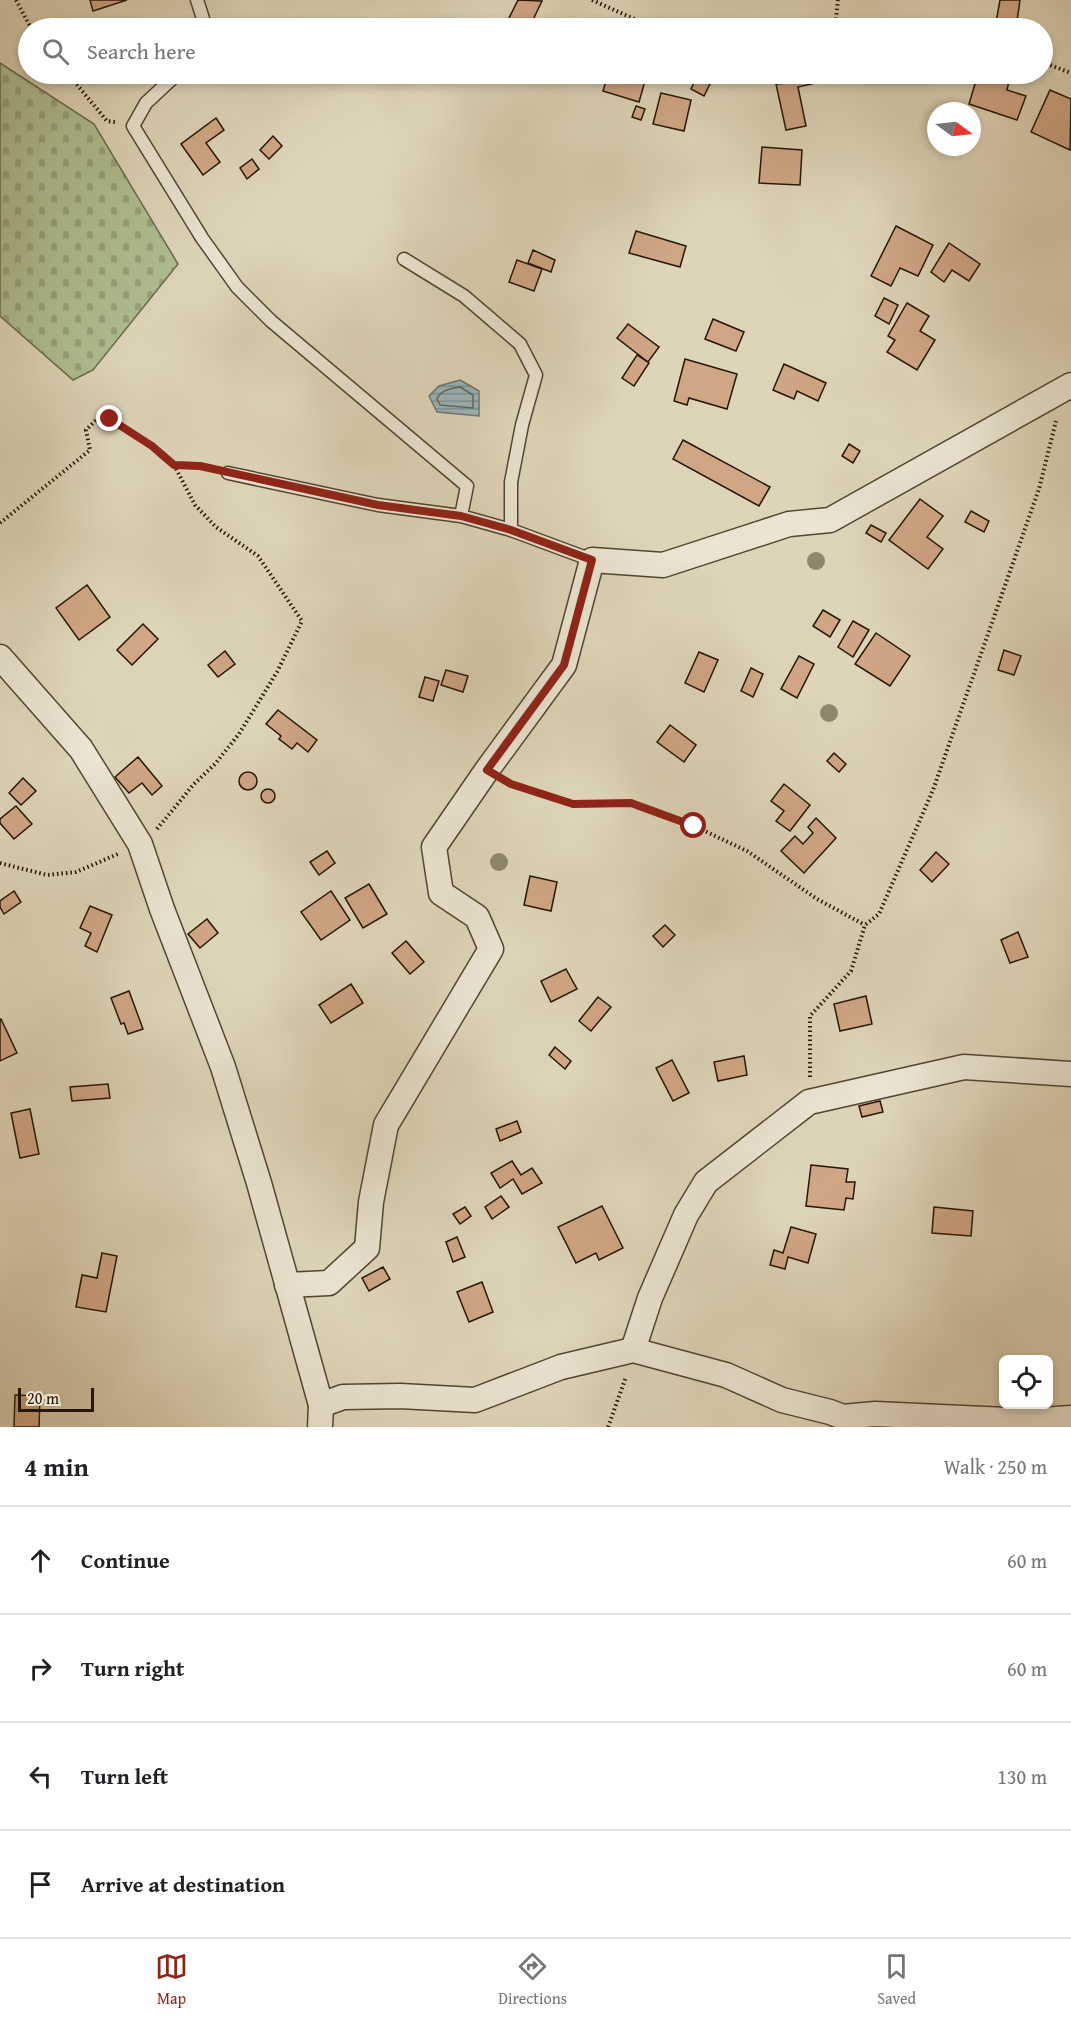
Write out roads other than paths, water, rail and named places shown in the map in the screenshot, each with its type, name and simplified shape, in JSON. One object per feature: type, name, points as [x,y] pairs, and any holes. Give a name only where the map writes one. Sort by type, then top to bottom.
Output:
[{"type":"street","points":[[287,1285],[329,1283],[367,1248],[372,1202],[386,1125],[491,949],[477,916],[441,894],[434,848],[487,770],[564,665],[592,560],[663,565],[789,524],[830,520],[1068,386]]},
{"type":"street","points":[[0,657],[81,749],[141,846],[162,909],[223,1067],[259,1183],[320,1416],[343,1397],[400,1396],[475,1400],[561,1367],[633,1350],[726,1376],[782,1400],[830,1412],[843,1422],[875,1414],[1027,1421],[1071,1418]]},
{"type":"street","points":[[633,1350],[650,1298],[686,1215],[706,1182],[810,1102],[964,1067],[1071,1074]]},
{"type":"lane","points":[[197,0],[203,18]]},
{"type":"lane","points":[[166,84],[146,103],[133,126],[202,238],[237,287],[271,321],[467,486],[461,516]]},
{"type":"lane","points":[[404,259],[464,296],[512,337],[519,344],[536,375],[522,425],[511,482],[511,530]]},
{"type":"lane","points":[[228,473],[378,505],[461,516],[511,530],[592,560]]},
{"type":"water","points":[[460,380],[479,391],[479,416],[437,412],[429,396],[439,386]]}]
